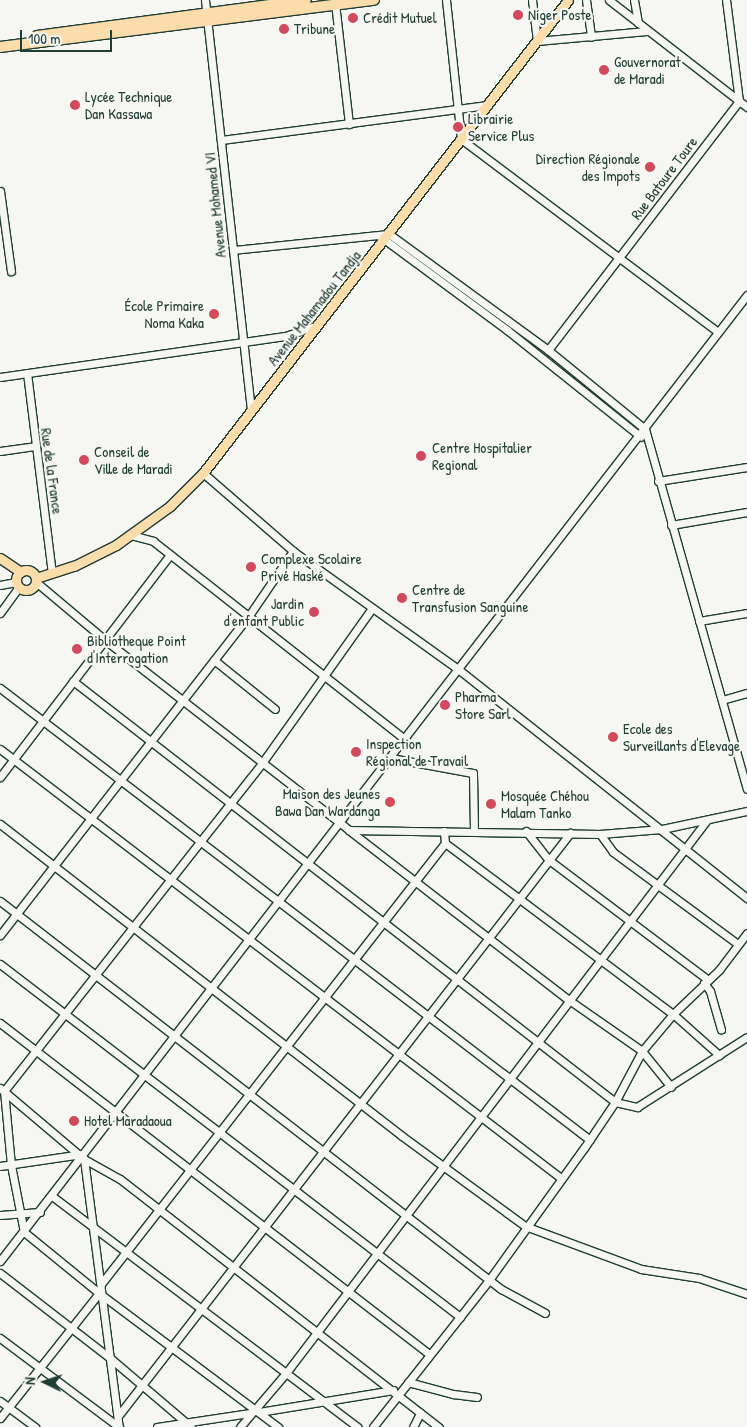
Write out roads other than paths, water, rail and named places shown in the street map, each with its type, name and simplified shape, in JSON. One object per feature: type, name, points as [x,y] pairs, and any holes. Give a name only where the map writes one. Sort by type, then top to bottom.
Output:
[{"type":"highway","points":[[207,17],[306,0]]},
{"type":"highway","points":[[0,47],[207,17],[335,2],[374,0]]},
{"type":"highway","points":[[0,41],[134,27]]},
{"type":"main road","name":"Avenue Mahamadou Tandja","points":[[17,585],[29,590],[36,580],[74,566],[131,535],[170,506],[203,473],[251,408],[319,325],[384,235],[488,106],[568,0]]},
{"type":"main road","points":[[0,558],[20,572],[30,571],[36,580]]},
{"type":"main road","points":[[17,585],[20,572]]},
{"type":"street","name":"Avenue Mohamed VI","points":[[205,0],[251,408]]},
{"type":"street","points":[[446,0],[460,110],[461,139],[718,332]]},
{"type":"street","points":[[532,0],[537,41],[648,30]]},
{"type":"street","points":[[586,0],[591,37]]},
{"type":"street","points":[[609,0],[747,107]]},
{"type":"street","points":[[634,0],[638,23]]},
{"type":"street","points":[[726,0],[739,101]]},
{"type":"street","points":[[335,2],[349,124]]},
{"type":"street","name":"Rue Batoure Toure","points":[[548,350],[620,259],[739,101]]},
{"type":"street","points":[[221,140],[488,106]]},
{"type":"street","points":[[0,191],[11,271]]},
{"type":"street","points":[[384,235],[642,438],[658,481],[747,790]]},
{"type":"street","points":[[233,250],[384,235],[441,270],[548,350],[645,429]]},
{"type":"street","points":[[436,276],[441,270]]},
{"type":"street","points":[[0,1261],[176,1036],[247,940],[280,902],[458,670],[642,438],[645,429],[747,295]]},
{"type":"street","points":[[0,377],[244,343],[285,336],[319,325]]},
{"type":"street","name":"Rue de la France","points":[[27,373],[52,573]]},
{"type":"street","points":[[0,450],[35,446]]},
{"type":"street","points":[[658,481],[747,467]]},
{"type":"street","points":[[203,473],[293,551],[458,670],[662,829],[747,898]]},
{"type":"street","points":[[671,526],[747,512]]},
{"type":"street","points":[[131,535],[153,541],[405,738]]},
{"type":"street","points":[[0,935],[248,617],[293,551]]},
{"type":"street","points":[[0,777],[170,554]]},
{"type":"street","points":[[36,580],[105,640],[340,824],[569,1000],[642,1051],[671,1087]]},
{"type":"street","points":[[0,585],[17,585]]},
{"type":"street","points":[[0,613],[17,585]]},
{"type":"street","points":[[278,1427],[254,1411],[173,1346],[101,1294],[24,1232],[19,1214],[2,1114],[2,1089],[36,1052],[132,926],[171,880],[262,762],[372,608]]},
{"type":"street","points":[[698,621],[747,613]]},
{"type":"street","points":[[214,660],[275,710]]},
{"type":"street","points":[[73,681],[615,1102],[636,1107],[671,1087],[747,1037]]},
{"type":"street","points":[[0,688],[429,1016],[510,1081],[590,1140]]},
{"type":"street","points":[[722,700],[747,692]]},
{"type":"street","points":[[0,749],[398,1056],[561,1178]]},
{"type":"street","points":[[391,758],[473,773],[474,831]]},
{"type":"street","points":[[350,830],[526,831],[600,834],[662,829],[747,811]]},
{"type":"street","points":[[240,1427],[286,1373],[707,820]]},
{"type":"street","points":[[0,824],[362,1104],[525,1226],[641,1269],[699,1278],[747,1294]]},
{"type":"street","points":[[101,1284],[128,1252],[249,1092],[445,843],[444,831]]},
{"type":"street","points":[[526,831],[549,860],[630,921],[706,982],[721,1029]]},
{"type":"street","points":[[118,1416],[203,1310],[570,833]]},
{"type":"street","points":[[600,834],[613,852],[657,887],[738,944]]},
{"type":"street","points":[[445,843],[673,1014],[719,1055]]},
{"type":"street","points":[[0,901],[407,1214],[512,1298],[545,1313]]},
{"type":"street","points":[[373,1427],[396,1393],[408,1382],[489,1280],[525,1226],[590,1140],[615,1102],[642,1051],[673,1014],[706,982],[747,933]]},
{"type":"street","points":[[0,964],[66,1012],[294,1191],[460,1318]]},
{"type":"street","points":[[0,1023],[429,1354]]},
{"type":"street","points":[[2,1089],[83,1156],[120,1179],[439,1427]]},
{"type":"street","points":[[0,1166],[83,1156]]},
{"type":"street","points":[[83,1156],[119,1427]]},
{"type":"street","points":[[52,1196],[92,1224],[357,1427]]},
{"type":"street","points":[[0,1215],[40,1212]]},
{"type":"street","points":[[0,1273],[69,1329],[110,1358],[188,1425]]},
{"type":"street","points":[[0,1418],[69,1329],[101,1294]]},
{"type":"street","points":[[0,1338],[119,1427]]},
{"type":"street","points":[[408,1382],[453,1394],[476,1397]]},
{"type":"street","points":[[158,1427],[188,1425],[254,1411],[396,1393]]},
{"type":"street","points":[[0,1401],[35,1427]]},
{"type":"street","points":[[413,1427],[420,1413]]},
{"type":"place","name":"Niger Poste","points":[[518,15]]},
{"type":"place","name":"Crédit Mutuel","points":[[353,18]]},
{"type":"place","name":"Tribune","points":[[284,29]]},
{"type":"place","name":"Gouvernorat de Maradi","points":[[604,70]]},
{"type":"place","name":"Lycée Technique Dan Kassawa","points":[[75,105]]},
{"type":"place","name":"Librairie Service Plus","points":[[458,127]]},
{"type":"place","name":"Direction Régionale des Impots","points":[[650,167]]},
{"type":"place","name":"École Primaire Noma Kaka","points":[[214,314]]},
{"type":"place","name":"Centre Hospitalier Regional","points":[[421,456]]},
{"type":"place","name":"Conseil de Ville de Maradi","points":[[84,460]]},
{"type":"place","name":"Complexe Scolaire Privé Haské","points":[[251,567]]},
{"type":"place","name":"Centre de Transfusion Sanguine","points":[[402,598]]},
{"type":"place","name":"Jardin d'enfant Public","points":[[314,612]]},
{"type":"place","name":"Bibliotheque Point d'Interrogation","points":[[77,649]]},
{"type":"place","name":"Pharma Store Sarl","points":[[445,705]]},
{"type":"place","name":"Ecole des Surveillants d'Elevage","points":[[613,737]]},
{"type":"place","name":"Inspection Régional de Travail","points":[[356,752]]},
{"type":"place","name":"Maison des Jeunes Bawa Dan Wardanga","points":[[390,802]]},
{"type":"place","name":"Mosquée Chéhou Malam Tanko","points":[[491,804]]},
{"type":"place","name":"Hotel Maradaoua","points":[[74,1121]]}]
